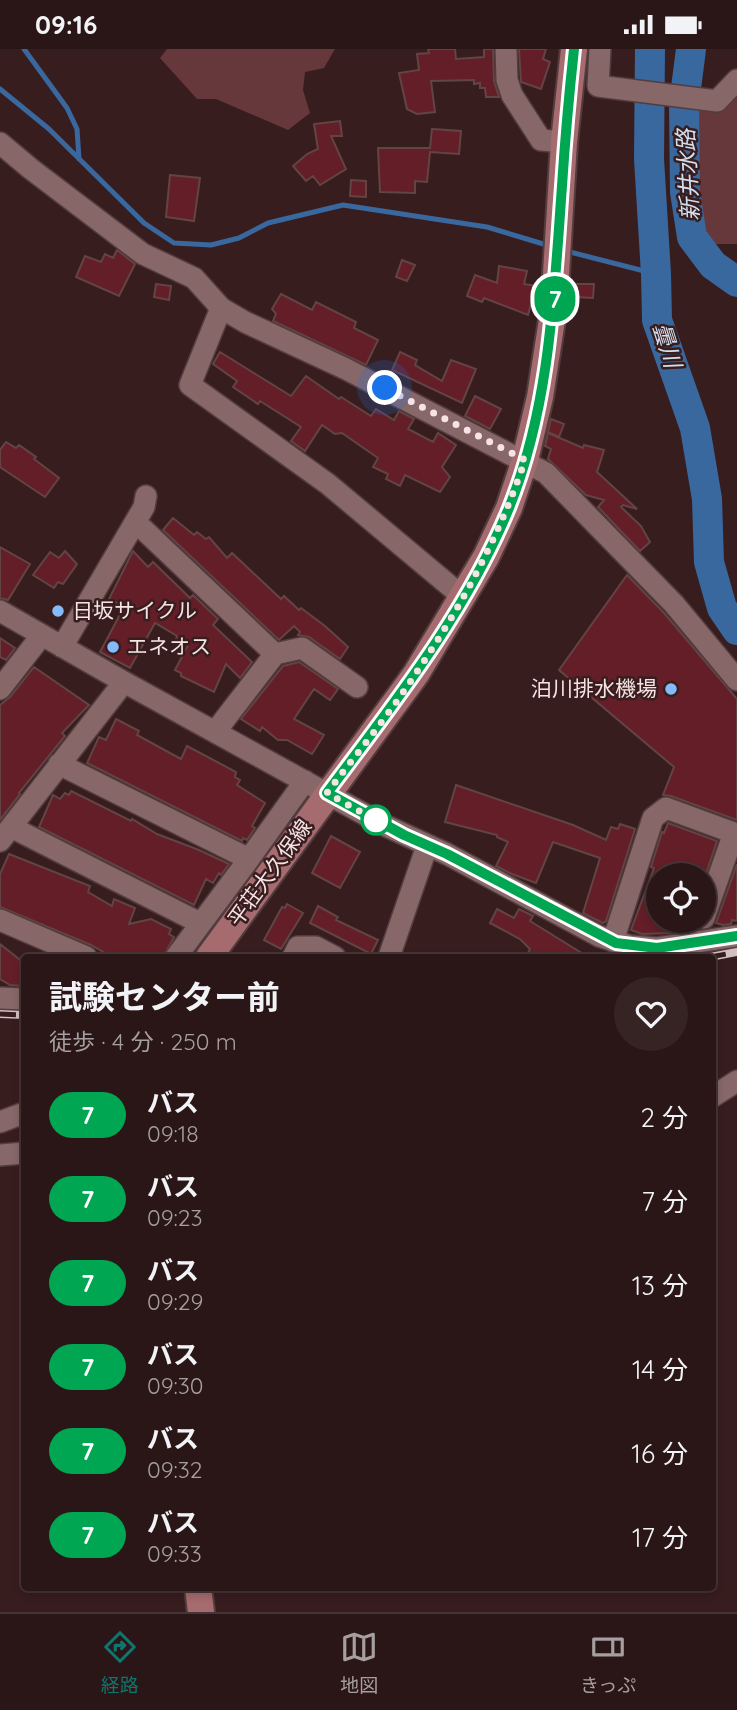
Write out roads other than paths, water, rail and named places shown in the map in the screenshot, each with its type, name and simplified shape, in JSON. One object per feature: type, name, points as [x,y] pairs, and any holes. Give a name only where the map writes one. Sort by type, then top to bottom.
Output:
[{"type":"main road","name":"平荘大久保線","points":[[211,954],[316,787],[416,674],[486,557],[509,508],[525,460],[540,397],[554,307],[564,142],[574,49]]},
{"type":"main road","points":[[198,1591],[201,1612]]},
{"type":"street","points":[[506,49],[512,95],[541,140],[564,142]]},
{"type":"street","points":[[600,49],[598,86],[717,101],[737,80]]},
{"type":"street","points":[[0,143],[143,254],[194,278],[221,308],[546,473],[674,604],[737,680]]},
{"type":"street","points":[[221,308],[190,385],[328,484],[463,597]]},
{"type":"street","points":[[62,647],[144,507],[146,496]]},
{"type":"street","points":[[143,529],[275,654]]},
{"type":"street","points":[[0,611],[316,787],[613,941],[630,946],[657,948],[737,936]]},
{"type":"street","points":[[0,689],[41,635]]},
{"type":"street","points":[[215,732],[275,654],[302,648],[352,677]]},
{"type":"street","points":[[124,682],[5,834],[200,923]]},
{"type":"street","points":[[59,764],[248,859]]},
{"type":"street","points":[[178,954],[248,859],[316,787]]},
{"type":"street","points":[[613,941],[653,818],[666,808],[733,833],[716,882]]},
{"type":"street","points":[[390,954],[427,846]]},
{"type":"street","points":[[0,920],[79,954]]},
{"type":"street","points":[[697,942],[699,933]]},
{"type":"street","points":[[294,954],[298,947],[316,947],[329,954]]},
{"type":"street","points":[[0,997],[21,999]]},
{"type":"street","points":[[716,1095],[737,1081]]},
{"type":"street","points":[[716,1098],[737,1097]]},
{"type":"street","points":[[0,1122],[21,1114]]},
{"type":"street","points":[[0,1155],[21,1153]]},
{"type":"waterway","points":[[24,49],[67,108],[77,129],[79,159]]},
{"type":"waterway","name":"曇川","points":[[650,49],[649,159],[657,320],[695,428],[707,499],[709,562],[722,608],[737,630]]},
{"type":"waterway","name":"新井水路","points":[[691,49],[684,104],[685,192],[692,237],[713,265],[737,282]]},
{"type":"waterway","points":[[0,89],[49,129],[144,223],[174,243],[211,245],[239,238],[268,223],[343,205],[487,227],[550,246]]},
{"type":"waterway","points":[[566,251],[656,274]]},
{"type":"railway","points":[[716,956],[737,952]]},
{"type":"railway","points":[[0,1014],[21,1015]]},
{"type":"place","name":"日坂サイクル","points":[[58,611]]},
{"type":"place","name":"エネオス","points":[[113,647]]},
{"type":"place","name":"泊川排水機場","points":[[671,689]]}]
